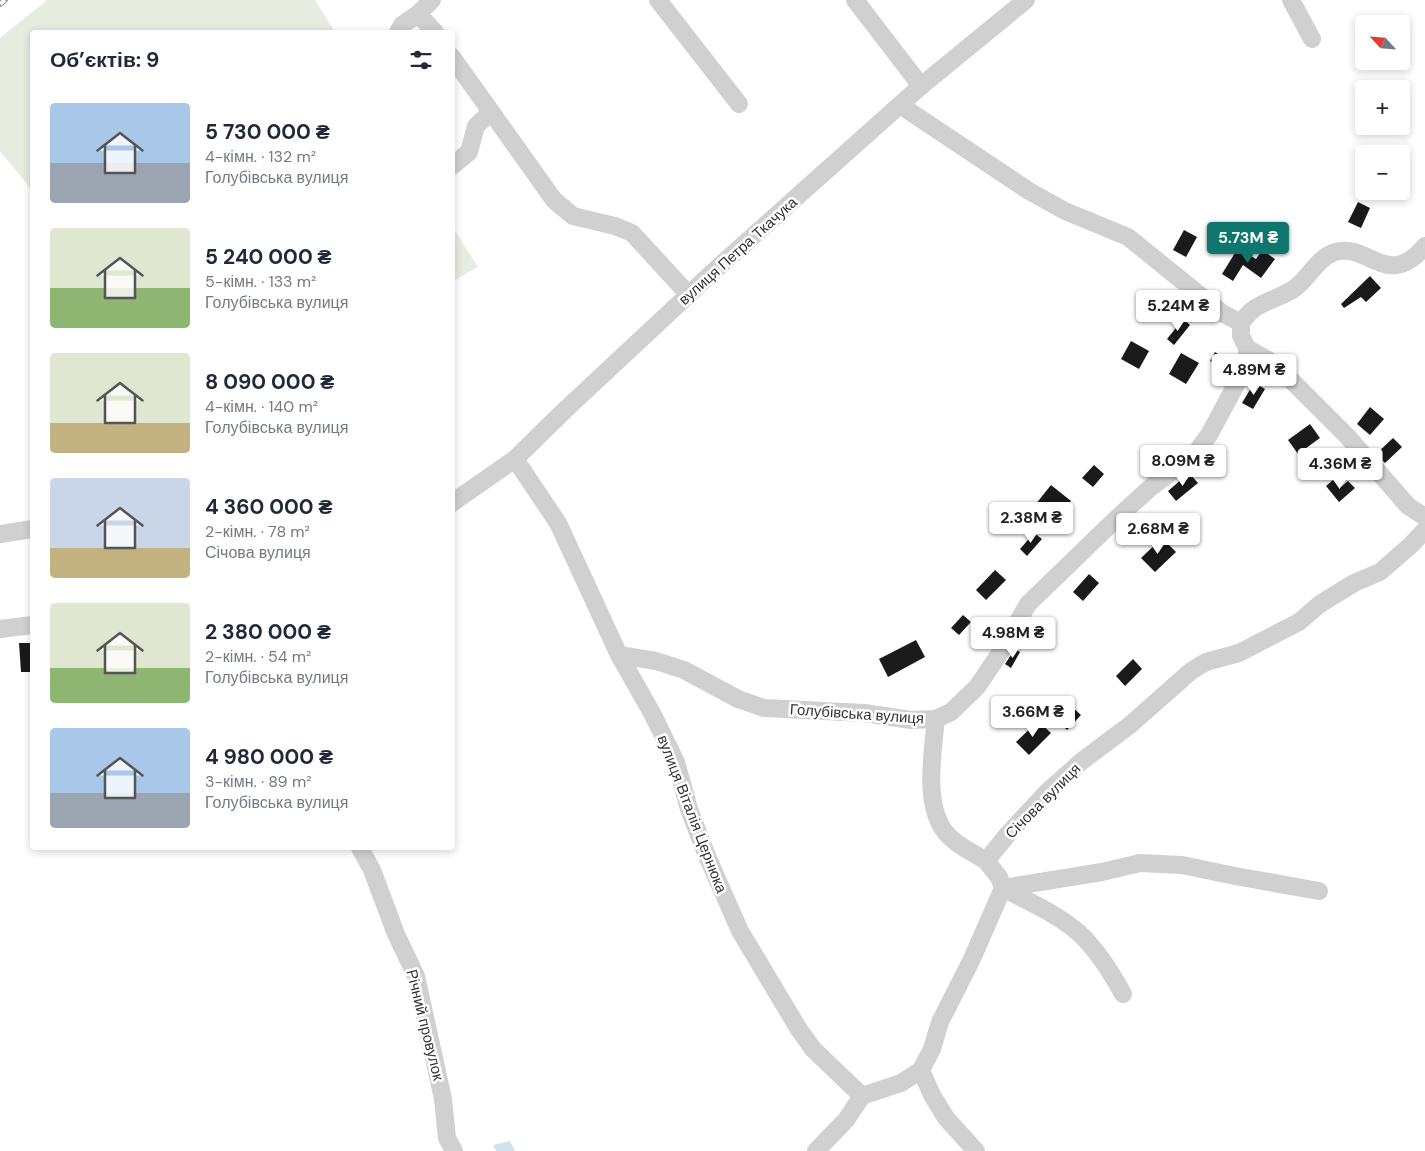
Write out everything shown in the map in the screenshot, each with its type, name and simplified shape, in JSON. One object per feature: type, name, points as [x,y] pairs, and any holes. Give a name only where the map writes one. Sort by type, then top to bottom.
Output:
[{"type":"street","points":[[399,30],[402,25],[418,14],[432,0]]},
{"type":"street","points":[[658,0],[739,104]]},
{"type":"street","points":[[855,0],[921,86]]},
{"type":"street","name":"вулиця Петра Ткачука","points":[[455,501],[515,459],[689,294],[921,86],[1026,0]]},
{"type":"street","points":[[1291,0],[1312,39]]},
{"type":"street","points":[[418,14],[433,30]]},
{"type":"street","points":[[455,61],[554,200],[574,216],[615,226],[632,233],[689,294]]},
{"type":"street","points":[[900,105],[1029,190],[1065,211],[1128,237],[1222,313],[1241,323],[1253,309],[1295,288],[1320,262],[1334,252],[1353,252],[1379,264],[1390,266],[1410,260],[1425,246]]},
{"type":"street","points":[[455,164],[469,152],[476,126],[491,112]]},
{"type":"street","name":"Голубівська вулиця","points":[[619,654],[656,661],[684,670],[738,699],[764,708],[864,713],[911,720],[936,719],[951,712],[977,688],[1028,604],[1150,488],[1194,455],[1217,422],[1240,379],[1247,360],[1247,348],[1241,336],[1241,323]]},
{"type":"street","points":[[1247,348],[1275,364],[1347,436],[1408,506],[1425,517]]},
{"type":"street","name":"вулиця Віталія Цернюка","points":[[515,459],[558,523],[619,654],[676,762],[689,808],[707,856],[740,931],[798,1028],[813,1049],[862,1096]]},
{"type":"street","points":[[0,534],[30,530]]},
{"type":"street","name":"Січова вулиця","points":[[986,861],[1046,793],[1082,761],[1130,725],[1191,671],[1206,662],[1239,653],[1300,622],[1320,604],[1354,583],[1380,572],[1425,530]]},
{"type":"street","points":[[0,628],[30,625]]},
{"type":"street","points":[[816,1151],[846,1120],[862,1096],[902,1083],[921,1070],[932,1048],[940,1022],[971,961],[1003,888],[1000,878],[986,861],[953,840],[943,829],[937,818],[933,801],[931,772],[936,719]]},
{"type":"street","name":"Річний провулок","points":[[361,850],[372,870],[396,934],[416,976],[443,1099],[446,1147]]},
{"type":"street","points":[[1003,888],[1102,872],[1140,863],[1182,865],[1319,891]]},
{"type":"street","points":[[1003,888],[1054,916],[1079,933],[1100,956],[1124,994]]},
{"type":"street","points":[[921,1070],[932,1095],[946,1118],[976,1151]]},
{"type":"shaded area","points":[[47,0],[315,0],[334,30],[30,30],[30,188],[0,151],[0,38]]},
{"type":"shaded area","points":[[455,231],[478,267],[455,280]]},
{"type":"water","points":[[510,1141],[515,1151],[496,1151],[493,1145]]},
{"type":"building","points":[[1358,202],[1370,208],[1361,228],[1348,222]]},
{"type":"building","points":[[1184,230],[1197,237],[1186,257],[1173,250]]},
{"type":"building","points":[[1238,248],[1256,259],[1262,250],[1275,259],[1261,278],[1243,265],[1233,281],[1222,274]]},
{"type":"building","points":[[1370,276],[1381,288],[1366,302],[1361,297],[1344,308],[1341,304]]},
{"type":"building","points":[[1183,319],[1190,325],[1174,345],[1167,339]]},
{"type":"building","points":[[1131,341],[1149,351],[1139,369],[1121,359]]},
{"type":"building","points":[[1215,352],[1228,361],[1223,369],[1210,361]]},
{"type":"building","points":[[1181,353],[1199,363],[1186,384],[1169,374]]},
{"type":"building","points":[[1254,383],[1265,389],[1253,409],[1242,403]]},
{"type":"building","points":[[1370,407],[1384,419],[1370,435],[1357,424]]},
{"type":"building","points":[[1310,424],[1320,438],[1298,454],[1288,440]]},
{"type":"building","points":[[1393,438],[1402,447],[1385,463],[1376,454]]},
{"type":"building","points":[[1094,465],[1104,474],[1093,487],[1082,478]]},
{"type":"building","points":[[1189,473],[1198,483],[1176,501],[1168,491]]},
{"type":"building","points":[[1333,480],[1341,487],[1348,481],[1355,488],[1339,502],[1326,486]]},
{"type":"building","points":[[1051,485],[1071,501],[1055,521],[1035,505]]},
{"type":"building","points":[[1034,533],[1042,539],[1027,556],[1020,549]]},
{"type":"building","points":[[1162,538],[1176,552],[1155,572],[1141,558]]},
{"type":"building","points":[[995,570],[1006,580],[986,600],[976,590]]},
{"type":"building","points":[[1089,574],[1099,583],[1083,601],[1073,592]]},
{"type":"building","points":[[963,615],[971,622],[959,635],[951,628]]},
{"type":"building","points":[[916,640],[925,657],[888,677],[879,659]]},
{"type":"building","points":[[19,643],[30,643],[30,672],[21,672]]},
{"type":"building","points":[[1015,649],[1020,652],[1011,668],[1005,664]]},
{"type":"building","points":[[1133,659],[1142,669],[1125,686],[1116,676]]},
{"type":"building","points":[[1070,705],[1081,715],[1067,730],[1056,719]]},
{"type":"building","points":[[1038,721],[1051,733],[1029,755],[1016,742]]},
{"type":"railway","points":[[0,4],[5,0]]}]
